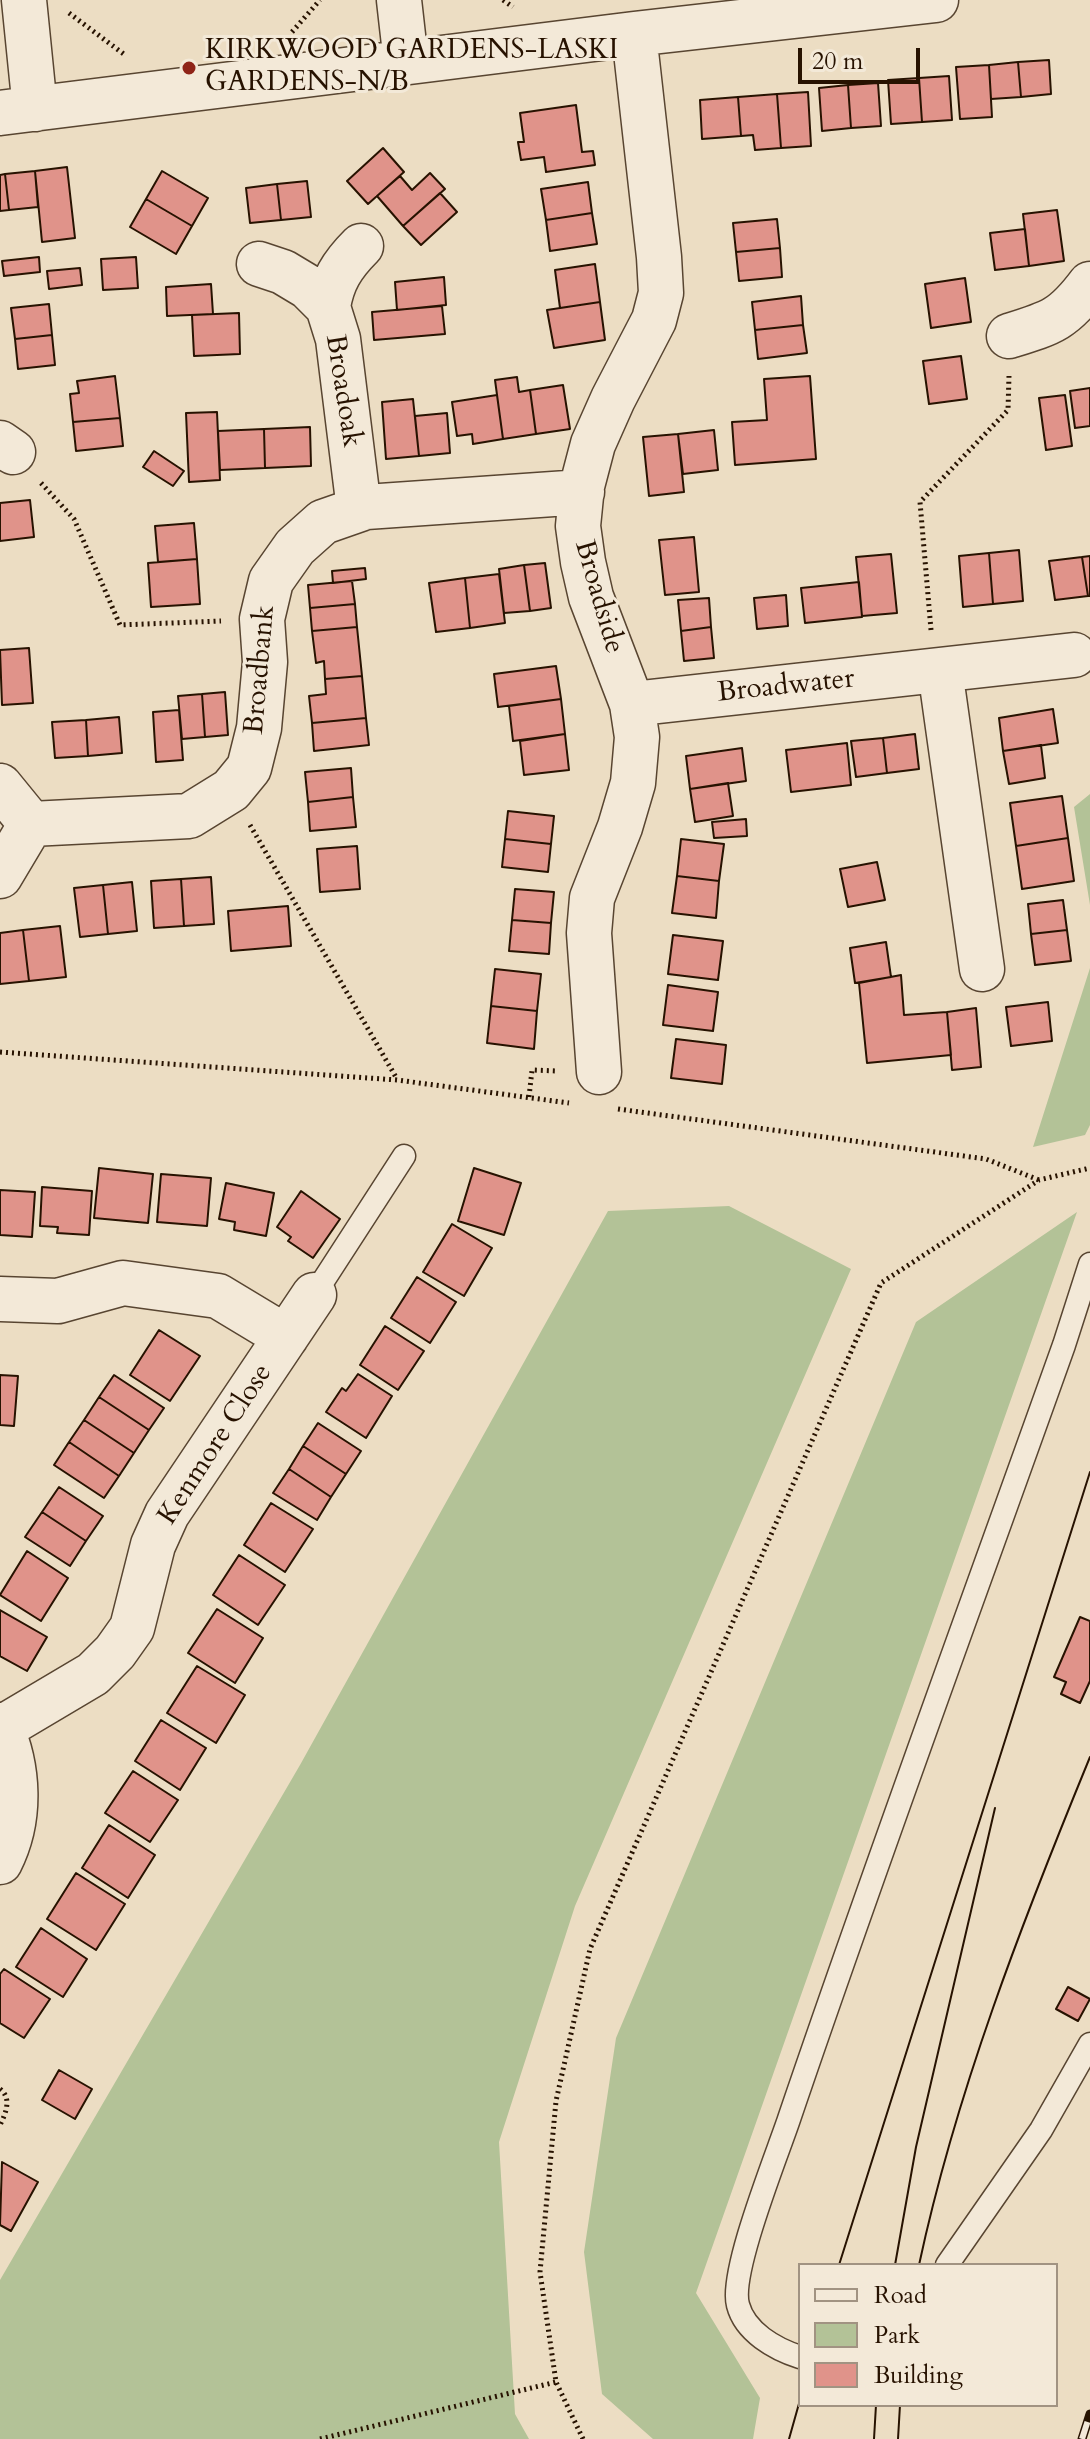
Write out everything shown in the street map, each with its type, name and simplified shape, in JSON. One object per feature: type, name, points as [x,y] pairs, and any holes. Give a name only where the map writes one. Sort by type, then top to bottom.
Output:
[{"type":"street","points":[[399,0],[406,62]]},
{"type":"street","points":[[44,5],[18,111],[634,34],[936,0]]},
{"type":"street","name":"Broadside","points":[[594,1095],[589,933],[592,898],[620,827],[633,783],[637,737],[632,704],[591,597],[578,526],[593,444],[654,320],[661,293],[634,34]]},
{"type":"street","points":[[328,307],[332,283],[347,259],[361,246]]},
{"type":"street","name":"Broadoak","points":[[259,264],[283,272],[308,287],[328,307],[338,339],[359,509]]},
{"type":"street","points":[[1009,336],[1052,322],[1076,303],[1090,284]]},
{"type":"street","name":"Broadbank","points":[[31,824],[189,816],[231,790],[249,768],[259,728],[265,662],[262,619],[271,581],[295,547],[323,522],[359,509],[426,501],[582,492]]},
{"type":"street","name":"Broadwater","points":[[632,704],[1074,655]]},
{"type":"street","points":[[937,670],[982,969]]},
{"type":"street","points":[[0,786],[31,824],[0,876]]},
{"type":"street","points":[[0,1299],[58,1301],[123,1283],[218,1296],[286,1337]]},
{"type":"street","name":"Kenmore Close","points":[[0,1862],[13,1825],[16,1791],[12,1757],[1,1726],[93,1674],[115,1652],[132,1628],[153,1545],[167,1514],[314,1295]]},
{"type":"lane","points":[[314,1295],[404,1156]]},
{"type":"lane","points":[[798,2356],[778,2350],[754,2330],[738,2304],[740,2263],[1090,1264]]},
{"type":"lane","points":[[948,2263],[1041,2130],[1090,2044]]},
{"type":"path","points":[[44,5],[174,92]]},
{"type":"path","points":[[937,670],[920,502],[1008,410],[1009,336]]},
{"type":"path","points":[[6,447],[74,519],[120,625],[262,619]]},
{"type":"path","points":[[231,790],[397,1080]]},
{"type":"path","points":[[0,1052],[594,1095],[986,1159],[1039,1180]]},
{"type":"path","points":[[583,2439],[556,2382],[540,2272],[556,2101],[590,1949],[881,1283],[1039,1180],[1090,1168]]},
{"type":"path","points":[[0,2089],[8,2103],[0,2125]]},
{"type":"path","points":[[320,2439],[556,2382]]},
{"type":"green space","points":[[1090,794],[1090,905],[1074,807]]},
{"type":"green space","points":[[1090,968],[1090,1125],[1085,1135],[1033,1147]]},
{"type":"green space","points":[[729,1206],[851,1269],[575,1906],[499,2142],[515,2414],[529,2439],[0,2439],[0,2280],[300,1765],[608,1211]]},
{"type":"green space","points":[[1077,1212],[696,2293],[760,2398],[753,2439],[653,2439],[602,2394],[584,2252],[616,2038],[916,1322]]},
{"type":"building","points":[[1049,60],[1051,94],[1021,97],[1018,62]]},
{"type":"building","points":[[1018,62],[1021,97],[991,99],[989,65]]},
{"type":"building","points":[[989,65],[992,117],[960,119],[956,67]]},
{"type":"building","points":[[949,76],[952,120],[922,122],[919,78]]},
{"type":"building","points":[[919,78],[922,122],[891,124],[888,80]]},
{"type":"building","points":[[878,83],[881,126],[851,128],[848,85]]},
{"type":"building","points":[[848,85],[851,128],[822,131],[819,88]]},
{"type":"building","points":[[808,92],[811,146],[781,148],[777,94]]},
{"type":"building","points":[[777,94],[781,148],[755,150],[753,135],[741,136],[738,97]]},
{"type":"building","points":[[738,97],[741,136],[702,139],[700,100]]},
{"type":"building","points":[[576,105],[582,152],[593,151],[595,165],[546,172],[544,157],[521,160],[518,142],[524,142],[520,113]]},
{"type":"building","points":[[383,148],[404,172],[368,204],[347,181]]},
{"type":"building","points":[[67,167],[75,238],[42,242],[35,171]]},
{"type":"building","points":[[35,171],[38,207],[9,210],[5,174]]},
{"type":"building","points":[[162,171],[208,198],[192,226],[146,199]]},
{"type":"building","points":[[430,173],[445,189],[403,226],[377,196],[400,176],[412,190]]},
{"type":"building","points":[[5,174],[9,210],[0,211],[0,175]]},
{"type":"building","points":[[307,181],[311,217],[281,220],[277,184]]},
{"type":"building","points":[[588,182],[592,213],[546,220],[541,189]]},
{"type":"building","points":[[277,184],[281,220],[250,223],[246,188]]},
{"type":"building","points":[[440,193],[457,212],[421,245],[403,226]]},
{"type":"building","points":[[146,199],[192,226],[176,254],[130,227]]},
{"type":"building","points":[[1057,210],[1064,261],[1029,266],[1023,214]]},
{"type":"building","points":[[592,213],[597,244],[550,251],[546,220]]},
{"type":"building","points":[[777,219],[780,248],[736,252],[733,223]]},
{"type":"building","points":[[1025,229],[1029,266],[995,270],[990,233]]},
{"type":"building","points":[[780,248],[782,277],[739,281],[736,252]]},
{"type":"building","points":[[39,257],[40,272],[4,276],[2,261]]},
{"type":"building","points":[[136,257],[138,288],[103,290],[101,259]]},
{"type":"building","points":[[595,264],[600,302],[560,308],[555,270]]},
{"type":"building","points":[[80,268],[82,285],[49,289],[47,271]]},
{"type":"building","points":[[444,277],[446,305],[397,310],[395,282]]},
{"type":"building","points":[[965,278],[971,322],[931,328],[925,284]]},
{"type":"building","points":[[211,284],[213,314],[167,316],[166,287]]},
{"type":"building","points":[[801,296],[803,325],[755,330],[752,302]]},
{"type":"building","points":[[600,302],[605,340],[554,348],[547,310]]},
{"type":"building","points":[[49,304],[52,335],[15,339],[11,308]]},
{"type":"building","points":[[442,306],[445,334],[374,340],[372,312]]},
{"type":"building","points":[[239,313],[240,354],[194,356],[192,315]]},
{"type":"building","points":[[803,325],[807,353],[758,359],[755,330]]},
{"type":"building","points":[[52,335],[55,365],[18,369],[15,339]]},
{"type":"building","points":[[961,356],[967,399],[929,404],[923,361]]},
{"type":"building","points":[[115,376],[120,418],[73,422],[70,394],[79,393],[77,381]]},
{"type":"building","points":[[810,376],[816,459],[735,465],[732,422],[767,420],[764,379]]},
{"type":"building","points":[[517,377],[519,392],[530,390],[536,434],[503,439],[495,380]]},
{"type":"building","points":[[563,385],[570,429],[536,434],[530,390]]},
{"type":"building","points":[[1090,388],[1090,426],[1075,428],[1070,391]]},
{"type":"building","points":[[497,395],[503,439],[473,444],[472,434],[457,436],[452,402]]},
{"type":"building","points":[[1065,395],[1072,446],[1046,450],[1039,398]]},
{"type":"building","points":[[413,399],[419,456],[386,459],[382,402]]},
{"type":"building","points":[[217,412],[220,480],[189,482],[186,413]]},
{"type":"building","points":[[447,413],[450,453],[419,456],[415,416]]},
{"type":"building","points":[[120,418],[123,446],[76,451],[73,422]]},
{"type":"building","points":[[310,427],[311,466],[265,468],[264,429]]},
{"type":"building","points":[[264,429],[265,468],[220,470],[218,431]]},
{"type":"building","points":[[714,430],[718,470],[683,474],[678,434]]},
{"type":"building","points":[[678,434],[684,492],[649,496],[643,437]]},
{"type":"building","points":[[154,451],[184,471],[173,486],[143,467]]},
{"type":"building","points":[[30,500],[34,537],[0,541],[0,503]]},
{"type":"building","points":[[194,523],[197,559],[158,562],[155,526]]},
{"type":"building","points":[[694,537],[699,592],[665,595],[659,540]]},
{"type":"building","points":[[1019,550],[1023,601],[993,604],[989,553]]},
{"type":"building","points":[[989,553],[993,604],[963,607],[959,556]]},
{"type":"building","points":[[891,554],[897,613],[862,616],[856,557]]},
{"type":"building","points":[[1090,556],[1090,596],[1088,596],[1082,557]]},
{"type":"building","points":[[1082,557],[1088,596],[1055,600],[1049,561]]},
{"type":"building","points":[[197,559],[200,604],[151,607],[148,563]]},
{"type":"building","points":[[545,563],[551,608],[530,611],[524,565]]},
{"type":"building","points":[[524,565],[530,611],[504,613],[499,569]]},
{"type":"building","points":[[365,568],[366,579],[333,583],[332,571]]},
{"type":"building","points":[[499,574],[505,623],[470,628],[465,578]]},
{"type":"building","points":[[465,578],[470,628],[436,632],[429,583]]},
{"type":"building","points":[[352,581],[355,604],[310,608],[308,585]]},
{"type":"building","points":[[859,582],[862,617],[805,623],[801,588]]},
{"type":"building","points":[[786,595],[788,626],[757,629],[754,598]]},
{"type":"building","points":[[709,598],[711,627],[681,631],[678,600]]},
{"type":"building","points":[[355,604],[357,627],[312,631],[310,608]]},
{"type":"building","points":[[357,627],[362,676],[325,679],[324,661],[316,663],[312,631]]},
{"type":"building","points":[[711,627],[714,658],[684,661],[681,631]]},
{"type":"building","points":[[29,648],[33,703],[2,705],[0,650]]},
{"type":"building","points":[[556,666],[561,699],[498,707],[494,674]]},
{"type":"building","points":[[362,676],[366,718],[312,723],[309,696],[326,694],[325,679]]},
{"type":"building","points":[[225,692],[228,735],[205,737],[202,694]]},
{"type":"building","points":[[202,694],[205,737],[182,739],[178,696]]},
{"type":"building","points":[[561,699],[565,734],[513,741],[509,706]]},
{"type":"building","points":[[1053,709],[1058,743],[1003,751],[999,718]]},
{"type":"building","points":[[179,710],[183,760],[156,762],[153,712]]},
{"type":"building","points":[[119,717],[122,753],[88,756],[86,720]]},
{"type":"building","points":[[366,718],[369,745],[314,751],[312,723]]},
{"type":"building","points":[[86,720],[88,756],[55,758],[52,722]]},
{"type":"building","points":[[565,734],[569,770],[524,775],[520,741]]},
{"type":"building","points":[[915,734],[919,769],[887,773],[883,738]]},
{"type":"building","points":[[883,738],[887,773],[856,777],[851,741]]},
{"type":"building","points":[[847,743],[851,785],[791,792],[786,750]]},
{"type":"building","points":[[1041,745],[1045,778],[1009,784],[1003,751]]},
{"type":"building","points":[[742,748],[746,781],[690,789],[686,756]]},
{"type":"building","points":[[351,768],[353,797],[308,802],[305,772]]},
{"type":"building","points":[[728,783],[733,816],[695,822],[690,789]]},
{"type":"building","points":[[1062,796],[1068,838],[1016,846],[1010,803]]},
{"type":"building","points":[[353,797],[356,827],[310,831],[308,802]]},
{"type":"building","points":[[508,811],[554,816],[551,844],[505,839]]},
{"type":"building","points":[[746,819],[747,836],[714,838],[712,822]]},
{"type":"building","points":[[1068,838],[1074,881],[1022,889],[1016,846]]},
{"type":"building","points":[[505,839],[551,844],[548,872],[502,867]]},
{"type":"building","points":[[681,839],[724,844],[719,881],[677,876]]},
{"type":"building","points":[[357,846],[360,889],[320,892],[317,849]]},
{"type":"building","points":[[877,862],[885,900],[848,907],[840,869]]},
{"type":"building","points":[[677,876],[719,881],[716,918],[672,913]]},
{"type":"building","points":[[211,877],[214,924],[184,926],[181,879]]},
{"type":"building","points":[[181,879],[184,926],[154,928],[151,881]]},
{"type":"building","points":[[132,882],[137,931],[108,934],[103,885]]},
{"type":"building","points":[[103,885],[108,934],[80,937],[74,888]]},
{"type":"building","points":[[515,889],[554,892],[551,923],[512,920]]},
{"type":"building","points":[[1063,900],[1067,930],[1031,934],[1028,904]]},
{"type":"building","points":[[288,906],[291,946],[231,951],[228,911]]},
{"type":"building","points":[[512,920],[551,923],[549,954],[509,951]]},
{"type":"building","points":[[60,926],[66,977],[29,981],[23,930]]},
{"type":"building","points":[[23,930],[29,981],[0,984],[0,933]]},
{"type":"building","points":[[1067,930],[1071,961],[1035,965],[1031,934]]},
{"type":"building","points":[[673,935],[723,941],[718,980],[668,974]]},
{"type":"building","points":[[886,942],[891,977],[855,983],[850,948]]},
{"type":"building","points":[[495,969],[541,974],[537,1011],[491,1006]]},
{"type":"building","points":[[901,975],[904,1015],[947,1012],[951,1055],[867,1063],[859,983]]},
{"type":"building","points":[[668,985],[718,992],[713,1031],[663,1025]]},
{"type":"building","points":[[1048,1002],[1052,1041],[1011,1046],[1006,1007]]},
{"type":"building","points":[[491,1006],[537,1011],[534,1049],[487,1043]]},
{"type":"building","points":[[976,1008],[981,1067],[952,1070],[947,1012]]},
{"type":"building","points":[[676,1039],[726,1045],[722,1084],[671,1078]]},
{"type":"building","points":[[99,1168],[153,1174],[148,1223],[94,1218]]},
{"type":"building","points":[[474,1168],[521,1183],[504,1235],[458,1221]]},
{"type":"building","points":[[161,1174],[211,1178],[207,1226],[157,1222]]},
{"type":"building","points":[[226,1183],[274,1193],[266,1236],[234,1230],[235,1222],[219,1219]]},
{"type":"building","points":[[42,1187],[92,1191],[89,1235],[57,1233],[58,1227],[40,1226]]},
{"type":"building","points":[[0,1190],[35,1192],[32,1237],[0,1235]]},
{"type":"building","points":[[301,1191],[340,1219],[313,1258],[288,1241],[291,1237],[277,1227]]},
{"type":"building","points":[[452,1224],[492,1248],[464,1296],[423,1272]]},
{"type":"building","points":[[417,1277],[456,1302],[430,1343],[391,1318]]},
{"type":"building","points":[[385,1326],[424,1351],[398,1390],[360,1365]]},
{"type":"building","points":[[159,1330],[200,1356],[170,1401],[130,1375]]},
{"type":"building","points":[[358,1374],[392,1396],[366,1438],[326,1412],[342,1388],[346,1391]]},
{"type":"building","points":[[0,1375],[18,1376],[14,1426],[0,1425]]},
{"type":"building","points":[[114,1375],[164,1408],[149,1430],[99,1397]]},
{"type":"building","points":[[99,1397],[149,1430],[134,1453],[84,1420]]},
{"type":"building","points":[[84,1420],[134,1453],[119,1476],[69,1442]]},
{"type":"building","points":[[318,1423],[361,1451],[346,1474],[303,1446]]},
{"type":"building","points":[[69,1442],[119,1476],[104,1498],[54,1465]]},
{"type":"building","points":[[303,1446],[346,1474],[331,1497],[289,1469]]},
{"type":"building","points":[[289,1469],[331,1497],[317,1520],[273,1493]]},
{"type":"building","points":[[59,1487],[103,1516],[86,1541],[42,1512]]},
{"type":"building","points":[[271,1503],[313,1529],[285,1572],[244,1545]]},
{"type":"building","points":[[42,1512],[86,1541],[70,1566],[25,1537]]},
{"type":"building","points":[[27,1551],[68,1578],[41,1621],[0,1595]]},
{"type":"building","points":[[239,1555],[285,1585],[258,1625],[213,1595]]},
{"type":"building","points":[[217,1609],[263,1638],[235,1683],[188,1653]]},
{"type":"building","points":[[0,1610],[47,1637],[27,1671],[0,1656]]},
{"type":"building","points":[[1080,1617],[1090,1621],[1090,1681],[1080,1703],[1061,1694],[1066,1682],[1054,1677]]},
{"type":"building","points":[[197,1666],[245,1695],[216,1743],[167,1713]]},
{"type":"building","points":[[161,1720],[206,1748],[180,1790],[135,1761]]},
{"type":"building","points":[[133,1771],[178,1800],[150,1842],[105,1813]]},
{"type":"building","points":[[109,1825],[155,1855],[128,1898],[82,1868]]},
{"type":"building","points":[[76,1873],[125,1904],[96,1950],[47,1919]]},
{"type":"building","points":[[41,1928],[87,1959],[63,1997],[16,1967]]},
{"type":"building","points":[[4,1969],[50,1999],[24,2038],[0,2023],[0,1974]]},
{"type":"building","points":[[1068,1987],[1090,1999],[1078,2021],[1056,2009]]},
{"type":"building","points":[[59,2070],[92,2089],[75,2119],[42,2100]]},
{"type":"building","points":[[2,2162],[38,2182],[11,2231],[0,2225]]},
{"type":"tram line","points":[[840,2263],[1090,1472]]},
{"type":"tram line","points":[[919,2263],[952,2136],[993,2007],[1090,1757]]},
{"type":"tram line","points":[[895,2263],[916,2147],[995,1808]]},
{"type":"tram line","points":[[789,2439],[798,2407]]},
{"type":"tram line","points":[[874,2439],[876,2407]]},
{"type":"tram line","points":[[898,2439],[900,2407]]},
{"type":"railway","points":[[1082,2439],[1090,2414]]},
{"type":"place","name":"KIRKWOOD GARDENS-LASKI GARDENS-N/B","points":[[189,68]]}]
